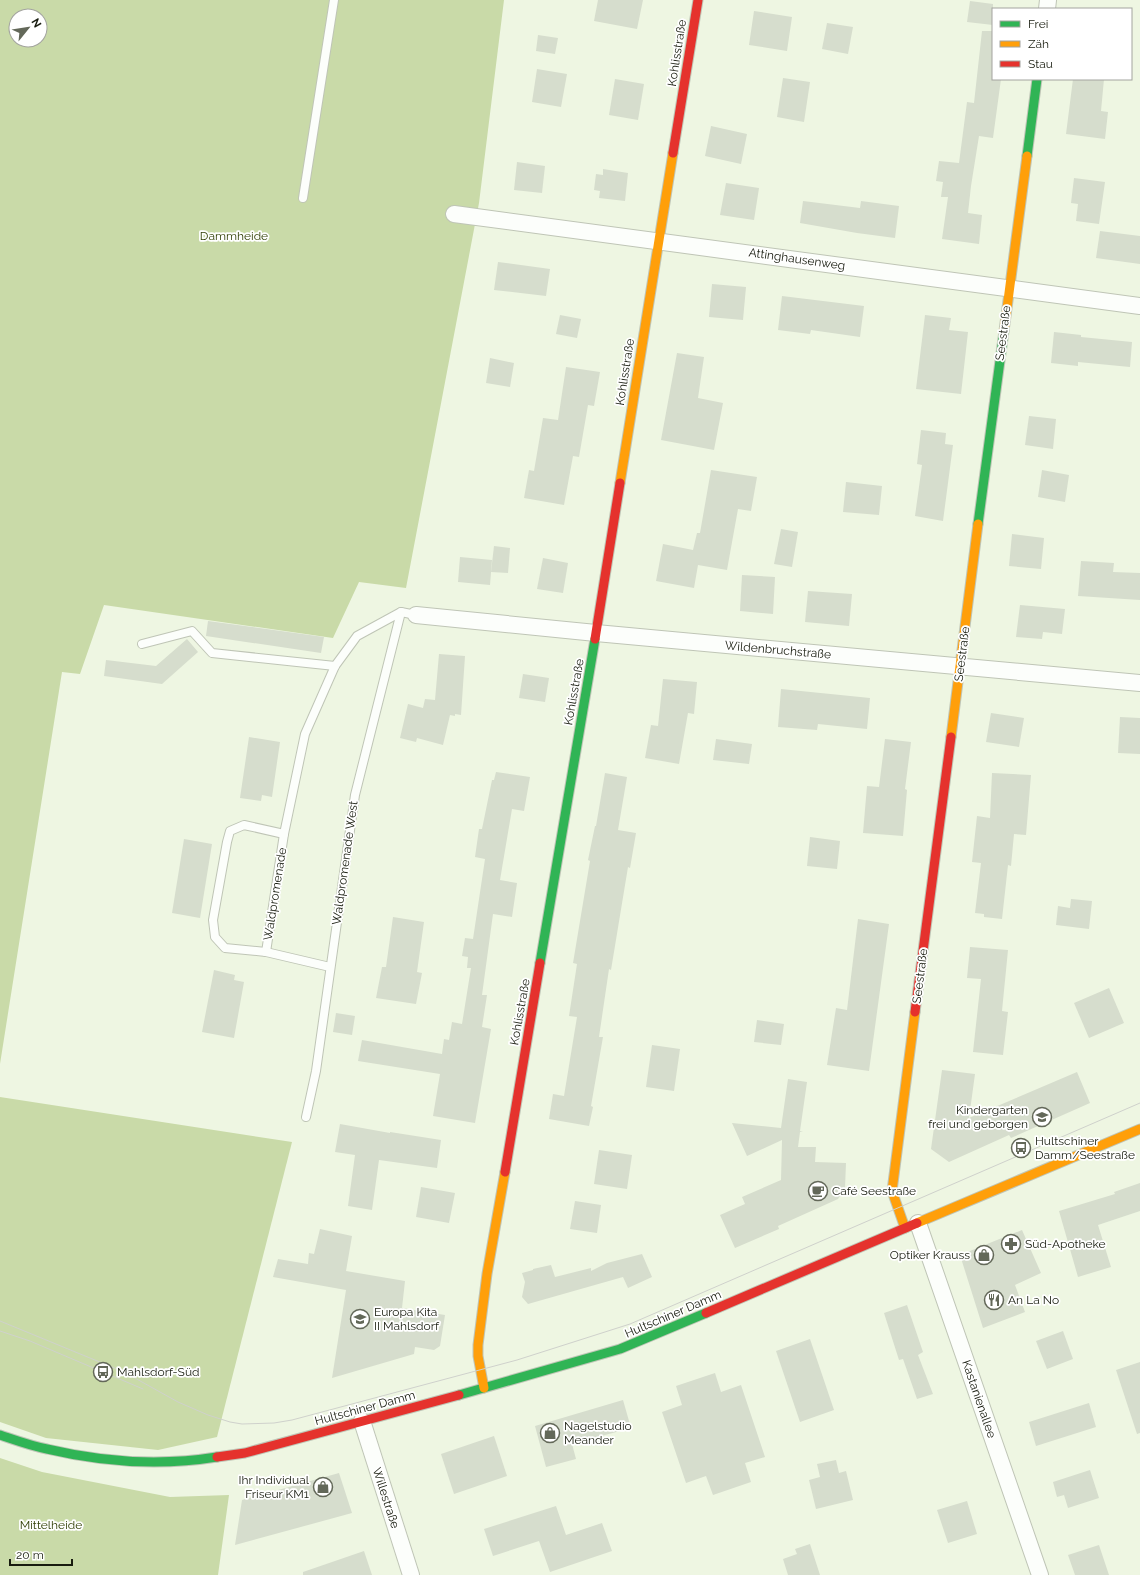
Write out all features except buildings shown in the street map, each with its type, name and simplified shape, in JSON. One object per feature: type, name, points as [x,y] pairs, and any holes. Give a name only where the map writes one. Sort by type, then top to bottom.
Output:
[{"type":"street","name":"Kohlisstraße","points":[[484,1388],[478,1356],[478,1345],[487,1274],[596,633],[658,240],[698,0]]},
{"type":"street","name":"Seestraße","points":[[911,1225],[892,1191],[1037,80]]},
{"type":"street","name":"Attinghausenweg","points":[[454,214],[658,240],[1140,306]]},
{"type":"street","name":"Wildenbruchstraße","points":[[409,614],[596,633],[1140,683]]},
{"type":"street","name":"Hultschiner Damm","points":[[0,1435],[46,1449],[106,1460],[167,1462],[195,1461],[245,1453],[484,1388],[620,1349],[1140,1129]]},
{"type":"street","name":"Kastanienallee","points":[[911,1225],[1040,1575]]},
{"type":"street","name":"Willestraße","points":[[362,1421],[411,1575]]},
{"type":"lane","points":[[303,198],[334,0]]},
{"type":"lane","name":"Waldpromenade","points":[[284,834],[244,826],[230,831],[213,920],[215,937],[225,948],[266,952],[284,834],[305,734],[335,666],[357,636],[409,614]]},
{"type":"lane","name":"Waldpromenade West","points":[[306,1117],[316,1071],[355,795],[409,614]]},
{"type":"lane","points":[[142,644],[192,631],[212,653],[335,666]]},
{"type":"lane","points":[[266,952],[330,966]]},
{"type":"green space","name":"Dammheide","points":[[0,0],[504,0],[479,203],[406,588],[359,582],[333,638],[104,605],[80,674],[62,672],[0,1064]]},
{"type":"green space","points":[[0,1097],[292,1142],[217,1437],[158,1450],[46,1438],[0,1422]]},
{"type":"green space","name":"Mittelheide","points":[[0,1458],[42,1472],[170,1497],[229,1495],[218,1575],[0,1575]]},
{"type":"tram line","points":[[0,1321],[124,1372],[178,1402],[208,1415],[242,1424],[274,1423],[292,1420],[517,1360],[630,1324],[1140,1103]]},
{"type":"tram line","points":[[0,1331],[30,1341],[143,1389]]},
{"type":"traffic: fast","points":[[1027,156],[1037,80]]},
{"type":"traffic: fast","points":[[978,524],[1004,331]]},
{"type":"traffic: fast","points":[[540,963],[595,639]]},
{"type":"traffic: fast","points":[[459,1395],[620,1349],[706,1313]]},
{"type":"traffic: fast","points":[[0,1435],[41,1448],[110,1460],[153,1462],[196,1460],[217,1457]]},
{"type":"traffic: slow","points":[[620,483],[673,153]]},
{"type":"traffic: slow","points":[[1004,331],[1027,156]]},
{"type":"traffic: slow","points":[[951,737],[978,524]]},
{"type":"traffic: slow","points":[[905,1228],[892,1191],[915,1012]]},
{"type":"traffic: slow","points":[[917,1223],[1140,1129]]},
{"type":"traffic: slow","points":[[484,1388],[478,1356],[478,1345],[487,1274],[505,1172]]},
{"type":"traffic: jam","points":[[673,153],[698,0]]},
{"type":"traffic: jam","points":[[595,639],[620,483]]},
{"type":"traffic: jam","points":[[915,1012],[951,737]]},
{"type":"traffic: jam","points":[[505,1172],[540,963]]},
{"type":"traffic: jam","points":[[706,1313],[917,1223]]},
{"type":"traffic: jam","points":[[217,1457],[245,1453],[459,1395]]},
{"type":"place","name":"Kindergarten frei und geborgen","points":[[1042,1117]]},
{"type":"place","name":"Hultschiner Damm/Seestraße","points":[[1021,1148]]},
{"type":"place","name":"Café Seestraße","points":[[818,1191]]},
{"type":"place","name":"Süd-Apotheke","points":[[1011,1244]]},
{"type":"place","name":"Optiker Krauss","points":[[984,1255]]},
{"type":"place","name":"An La No","points":[[994,1300]]},
{"type":"place","name":"Europa Kita II Mahlsdorf","points":[[360,1319]]},
{"type":"place","name":"Mahlsdorf-Süd","points":[[103,1372]]},
{"type":"place","name":"Nagelstudio Meander","points":[[550,1433]]},
{"type":"place","name":"Ihr Individual Friseur KM1","points":[[323,1487]]}]
